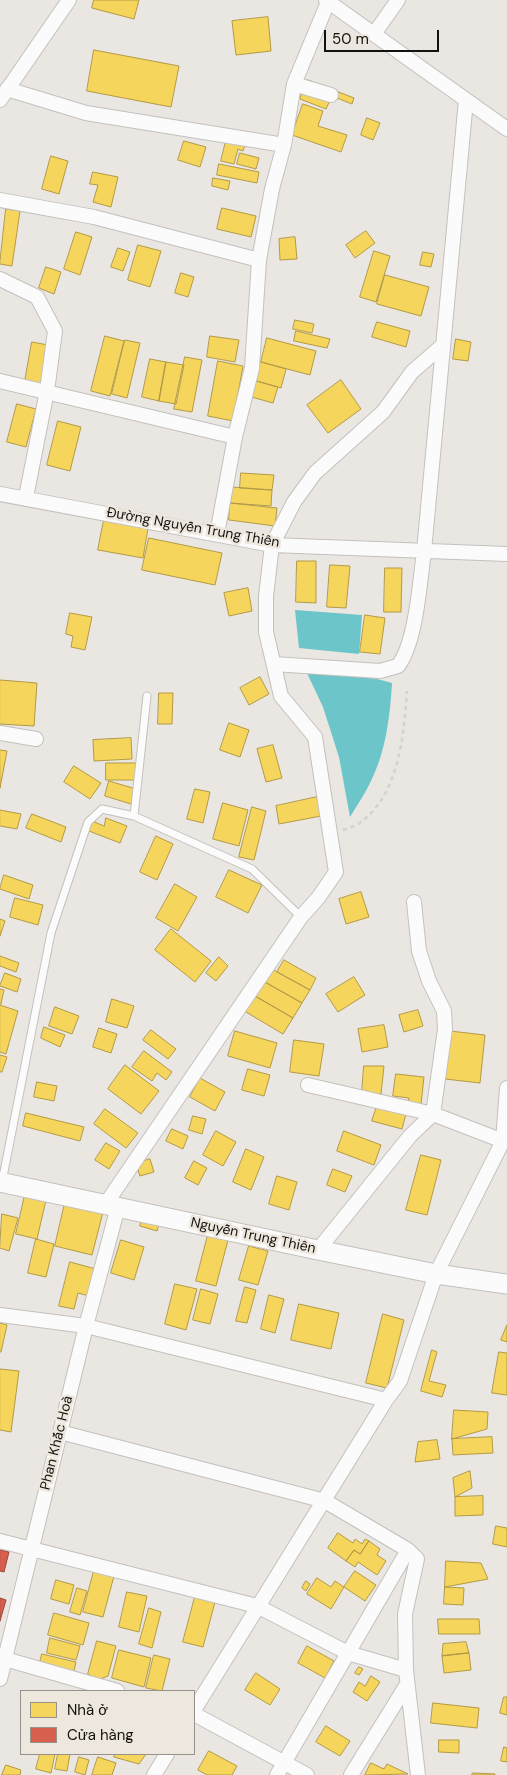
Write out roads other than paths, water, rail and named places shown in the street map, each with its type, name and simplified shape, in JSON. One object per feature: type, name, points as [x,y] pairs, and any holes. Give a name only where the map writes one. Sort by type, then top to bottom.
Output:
[{"type":"street","points":[[70,0],[4,94],[86,113],[284,145]]},
{"type":"street","points":[[374,34],[398,0]]},
{"type":"street","points":[[217,534],[235,437],[252,368],[259,260],[272,188],[284,145],[294,84],[327,1],[507,129]]},
{"type":"street","points":[[294,84],[331,95]]},
{"type":"street","points":[[274,664],[380,671],[398,666],[406,651],[413,623],[424,551],[466,100]]},
{"type":"street","points":[[0,200],[94,216],[259,260]]},
{"type":"street","points":[[0,279],[37,297],[55,331],[47,391],[26,497]]},
{"type":"street","points":[[272,544],[294,502],[315,472],[383,412],[412,372],[443,345]]},
{"type":"street","points":[[0,381],[235,437]]},
{"type":"street","name":"Đường Nguyễn Trung Thiên","points":[[0,494],[26,497],[272,544],[507,554]]},
{"type":"street","name":"Phan Khắc Hoà","points":[[2,1670],[86,1326],[112,1206],[301,916],[318,898],[336,872],[315,737],[281,696],[266,632],[266,596],[272,544]]},
{"type":"street","points":[[0,733],[36,739]]},
{"type":"street","points":[[318,1250],[410,1136],[433,1114],[445,1030],[444,1011],[429,981],[419,951],[414,902]]},
{"type":"street","points":[[308,1085],[433,1114],[503,1140]]},
{"type":"street","points":[[195,1710],[257,1606],[325,1501],[386,1400],[400,1381],[436,1274],[503,1140],[507,1088]]},
{"type":"street","name":"Nguyễn Trung Thiên","points":[[1,1182],[436,1274],[507,1284]]},
{"type":"street","points":[[0,1316],[86,1326],[386,1400]]},
{"type":"street","points":[[60,1432],[325,1501],[408,1550],[417,1559],[406,1614],[406,1686],[418,1775]]},
{"type":"street","points":[[0,1541],[257,1606],[348,1653],[406,1670]]},
{"type":"street","points":[[280,1770],[408,1550]]},
{"type":"street","points":[[2,1670],[112,1690]]},
{"type":"street","points":[[351,1775],[406,1686]]},
{"type":"street","points":[[195,1713],[280,1770],[307,1775]]},
{"type":"street","points":[[154,1775],[166,1755]]},
{"type":"lane","points":[[134,816],[147,696]]},
{"type":"lane","points":[[1,1182],[51,933],[88,822],[102,810],[134,816],[252,870],[301,916]]},
{"type":"water","points":[[295,610],[362,615],[359,654],[299,648]]},
{"type":"water","points":[[306,671],[377,679],[392,683],[384,746],[369,786],[350,817],[339,757],[323,707]]}]
